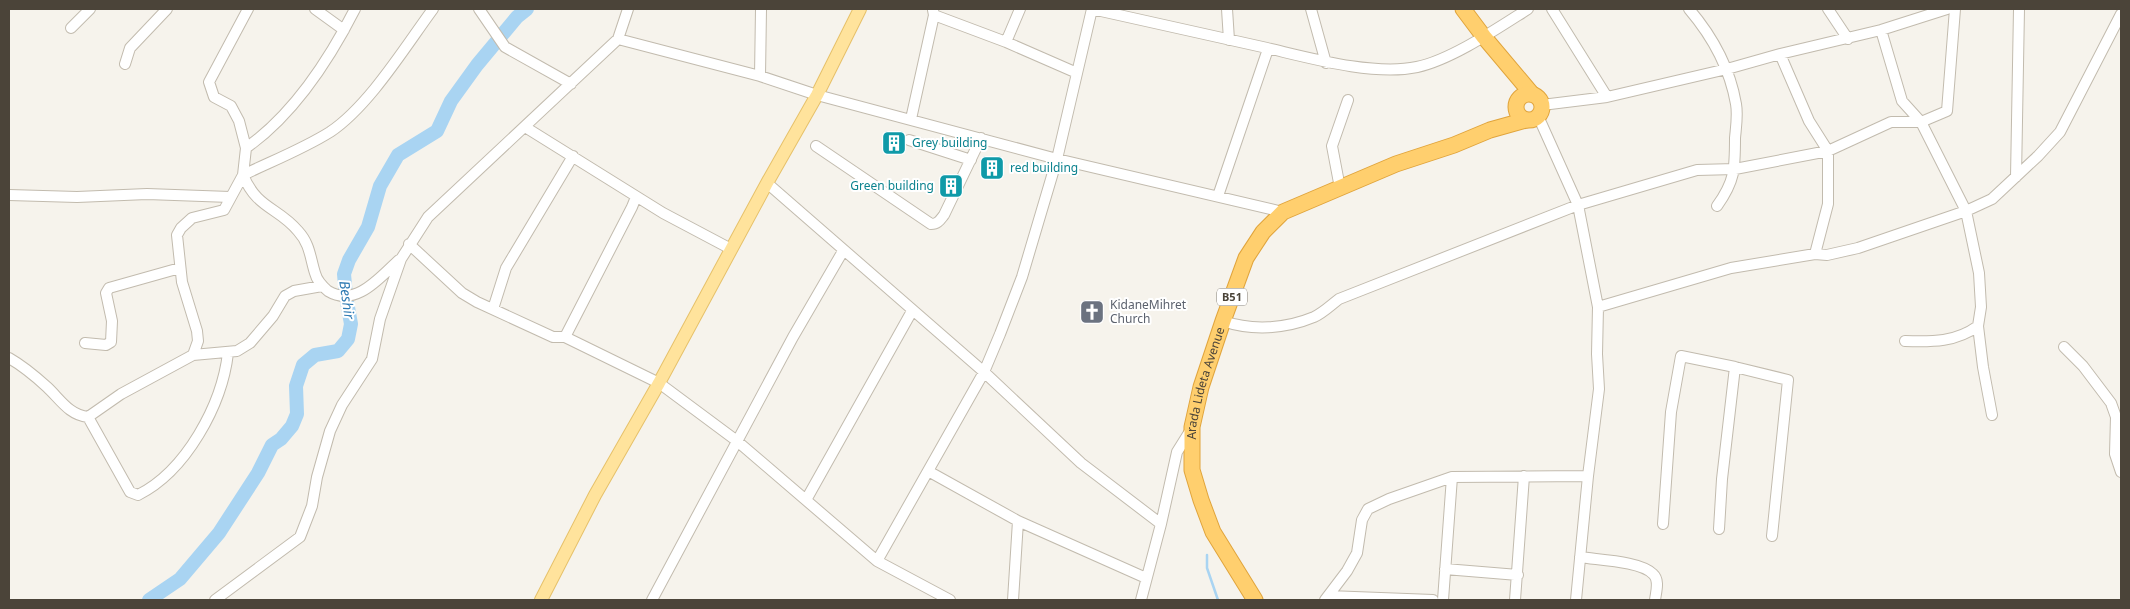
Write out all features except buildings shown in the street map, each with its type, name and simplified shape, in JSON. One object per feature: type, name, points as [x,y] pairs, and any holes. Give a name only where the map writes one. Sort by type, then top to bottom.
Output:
[{"type":"highway","points":[[1463,9],[1510,69],[1535,109],[1517,112],[1510,69]]},
{"type":"highway","name":"Arada Lideta Avenue","points":[[1254,600],[1213,532],[1192,470],[1192,427],[1201,387],[1246,258],[1262,232],[1283,212],[1396,164],[1454,145],[1490,130],[1535,109],[1522,95],[1490,130]]},
{"type":"main road","points":[[541,600],[595,495],[659,383],[767,183],[817,95],[860,9]]},
{"type":"street","points":[[71,28],[90,9]]},
{"type":"street","points":[[125,64],[130,48],[167,9]]},
{"type":"street","points":[[193,355],[198,342],[197,330],[182,282],[178,236],[181,228],[192,218],[221,212],[243,175],[246,148],[239,121],[231,106],[214,96],[209,82],[248,9]]},
{"type":"street","points":[[314,9],[344,30]]},
{"type":"street","points":[[246,148],[277,123],[292,107],[344,30],[354,9]]},
{"type":"street","points":[[243,175],[306,145],[342,123],[362,105],[433,9]]},
{"type":"street","points":[[479,9],[505,47],[571,84]]},
{"type":"street","points":[[215,600],[300,536],[312,506],[317,477],[330,431],[342,405],[372,359],[380,319],[401,259],[409,244],[428,217],[618,39],[628,9]]},
{"type":"street","points":[[760,76],[761,9]]},
{"type":"street","points":[[1006,42],[1020,9]]},
{"type":"street","points":[[877,561],[984,372],[1022,277],[1057,159],[1092,9],[1268,48],[1326,63],[1383,69],[1417,67],[1447,56],[1484,37],[1528,9]]},
{"type":"street","points":[[1227,9],[1229,40]]},
{"type":"street","points":[[1311,9],[1326,63]]},
{"type":"street","points":[[1552,9],[1607,97]]},
{"type":"street","points":[[1689,9],[1709,36],[1727,69],[1736,105],[1735,169],[1728,191],[1717,206]]},
{"type":"street","points":[[1828,9],[1848,39]]},
{"type":"street","points":[[1916,20],[1921,9]]},
{"type":"street","points":[[1576,600],[1588,476],[1599,389],[1597,354],[1598,307],[1578,205],[1535,109],[1607,97],[1727,69],[1780,54],[1881,30],[1947,9]]},
{"type":"street","points":[[1223,321],[1237,326],[1275,328],[1315,316],[1339,299],[1578,205],[1697,170],[1735,169],[1828,151],[1891,122],[1921,122],[1946,111],[1955,9]]},
{"type":"street","points":[[2016,177],[2019,9]]},
{"type":"street","points":[[911,119],[934,12],[1076,73]]},
{"type":"street","points":[[1598,307],[1731,268],[1815,254],[1827,255],[1858,248],[1966,211],[1992,198],[2038,156],[2060,132],[2121,14]]},
{"type":"street","points":[[1881,30],[1902,101],[1921,122],[1966,211],[1979,267],[1980,307],[1978,326],[1992,415]]},
{"type":"street","points":[[618,39],[760,76],[817,95],[1057,159],[1283,212]]},
{"type":"street","points":[[1218,196],[1268,48]]},
{"type":"street","points":[[1780,54],[1809,121],[1828,151],[1828,204],[1815,254]]},
{"type":"street","points":[[1340,188],[1332,146],[1348,100]]},
{"type":"street","points":[[525,127],[636,197],[731,249]]},
{"type":"street","points":[[816,146],[931,224],[939,222],[944,215],[982,138]]},
{"type":"street","points":[[909,140],[971,160]]},
{"type":"street","points":[[493,309],[506,268],[573,156]]},
{"type":"street","points":[[243,175],[249,189],[268,208],[287,220],[307,242],[315,274],[322,286],[336,295],[356,295],[367,289],[401,259]]},
{"type":"street","points":[[767,183],[842,251],[984,372],[1081,463],[1161,524]]},
{"type":"street","points":[[9,195],[77,197],[147,194],[230,197]]},
{"type":"street","points":[[565,337],[636,197]]},
{"type":"street","points":[[409,244],[462,293],[477,302],[553,337],[565,337],[659,383],[737,441],[877,561],[950,600]]},
{"type":"street","points":[[652,600],[793,337],[842,251]]},
{"type":"street","points":[[85,343],[106,345],[110,342],[112,320],[106,293],[109,288],[180,268]]},
{"type":"street","points":[[9,358],[30,372],[67,408],[79,416],[88,417],[121,394],[193,355],[237,351],[250,343],[286,296],[294,291],[322,286]]},
{"type":"street","points":[[806,500],[912,311]]},
{"type":"street","points":[[1905,341],[1934,342],[1966,335],[1978,326]]},
{"type":"street","points":[[2064,347],[2083,366],[2111,403],[2116,417],[2115,454],[2121,472]]},
{"type":"street","points":[[88,417],[130,492],[138,495],[152,488],[171,471],[196,439],[213,409],[226,372],[228,353]]},
{"type":"street","points":[[1663,524],[1671,412],[1681,356],[1788,380],[1772,536]]},
{"type":"street","points":[[1719,529],[1723,470],[1735,367]]},
{"type":"street","points":[[1141,600],[1177,452],[1192,427]]},
{"type":"street","points":[[928,471],[1018,521],[1146,578]]},
{"type":"street","points":[[1515,600],[1524,476]]},
{"type":"street","points":[[1326,598],[1357,553],[1362,520],[1368,509],[1389,499],[1452,477],[1588,476]]},
{"type":"street","points":[[1443,600],[1452,477]]},
{"type":"street","points":[[1013,600],[1018,521]]},
{"type":"street","points":[[1580,557],[1640,566],[1653,574],[1657,582],[1655,600]]},
{"type":"street","points":[[1444,569],[1518,575]]},
{"type":"street","points":[[1326,598],[1433,600]]},
{"type":"waterway","name":"Beshir","points":[[149,600],[180,579],[219,533],[258,473],[272,445],[281,439],[292,426],[297,414],[296,386],[303,365],[315,355],[338,351],[348,339],[351,324],[344,274],[349,260],[368,227],[380,186],[398,155],[437,131],[451,101],[477,65],[517,17],[527,9]]},
{"type":"waterway","points":[[1207,555],[1207,568],[1218,600]]},
{"type":"place","name":"Grey building","points":[[894,143]]},
{"type":"place","name":"red building","points":[[992,168]]},
{"type":"place","name":"Green building","points":[[951,186]]},
{"type":"place","name":"KidaneMihret Church","points":[[1092,312]]}]
